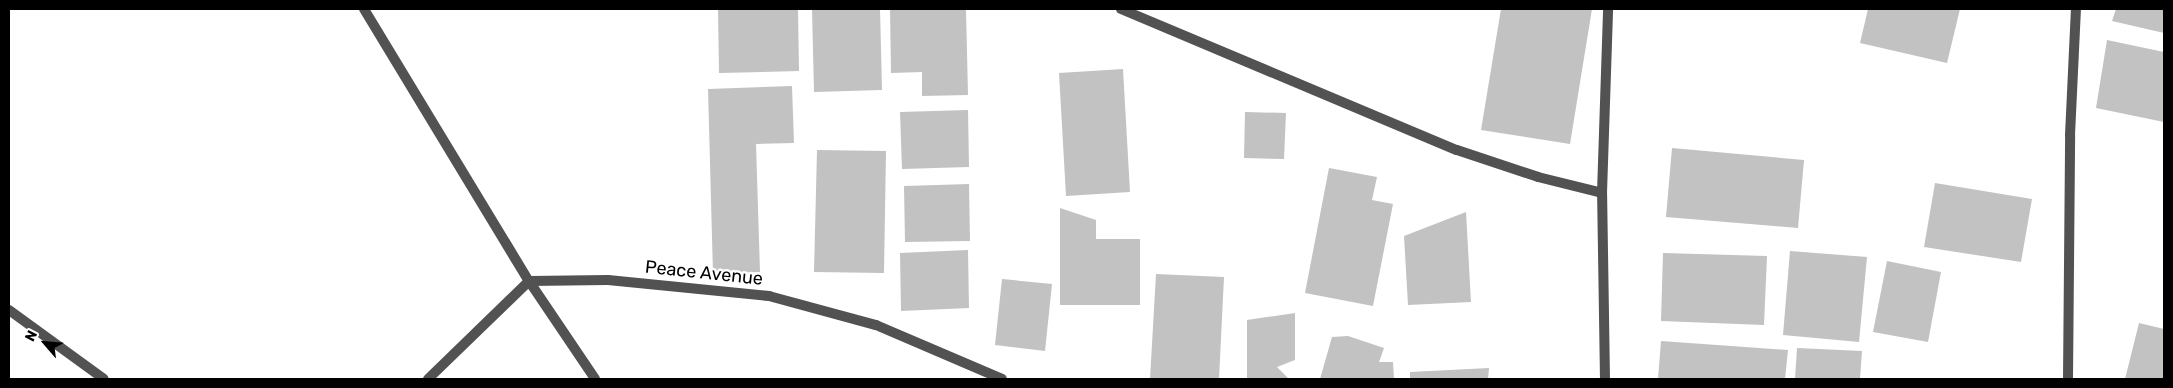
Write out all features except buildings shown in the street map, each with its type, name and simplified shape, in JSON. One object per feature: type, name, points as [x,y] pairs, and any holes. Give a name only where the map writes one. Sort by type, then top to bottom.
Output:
[{"type":"street","points":[[364,9],[529,281],[595,379]]},
{"type":"street","points":[[1121,9],[1457,150],[1538,177],[1602,193]]},
{"type":"street","points":[[1605,379],[1602,193],[1608,9]]},
{"type":"street","points":[[2068,379],[2070,135],[2076,9]]},
{"type":"street","name":"Peace Avenue","points":[[529,281],[608,280],[770,296],[876,325],[1002,379]]},
{"type":"street","points":[[428,379],[529,281]]},
{"type":"street","points":[[9,310],[104,379]]}]
